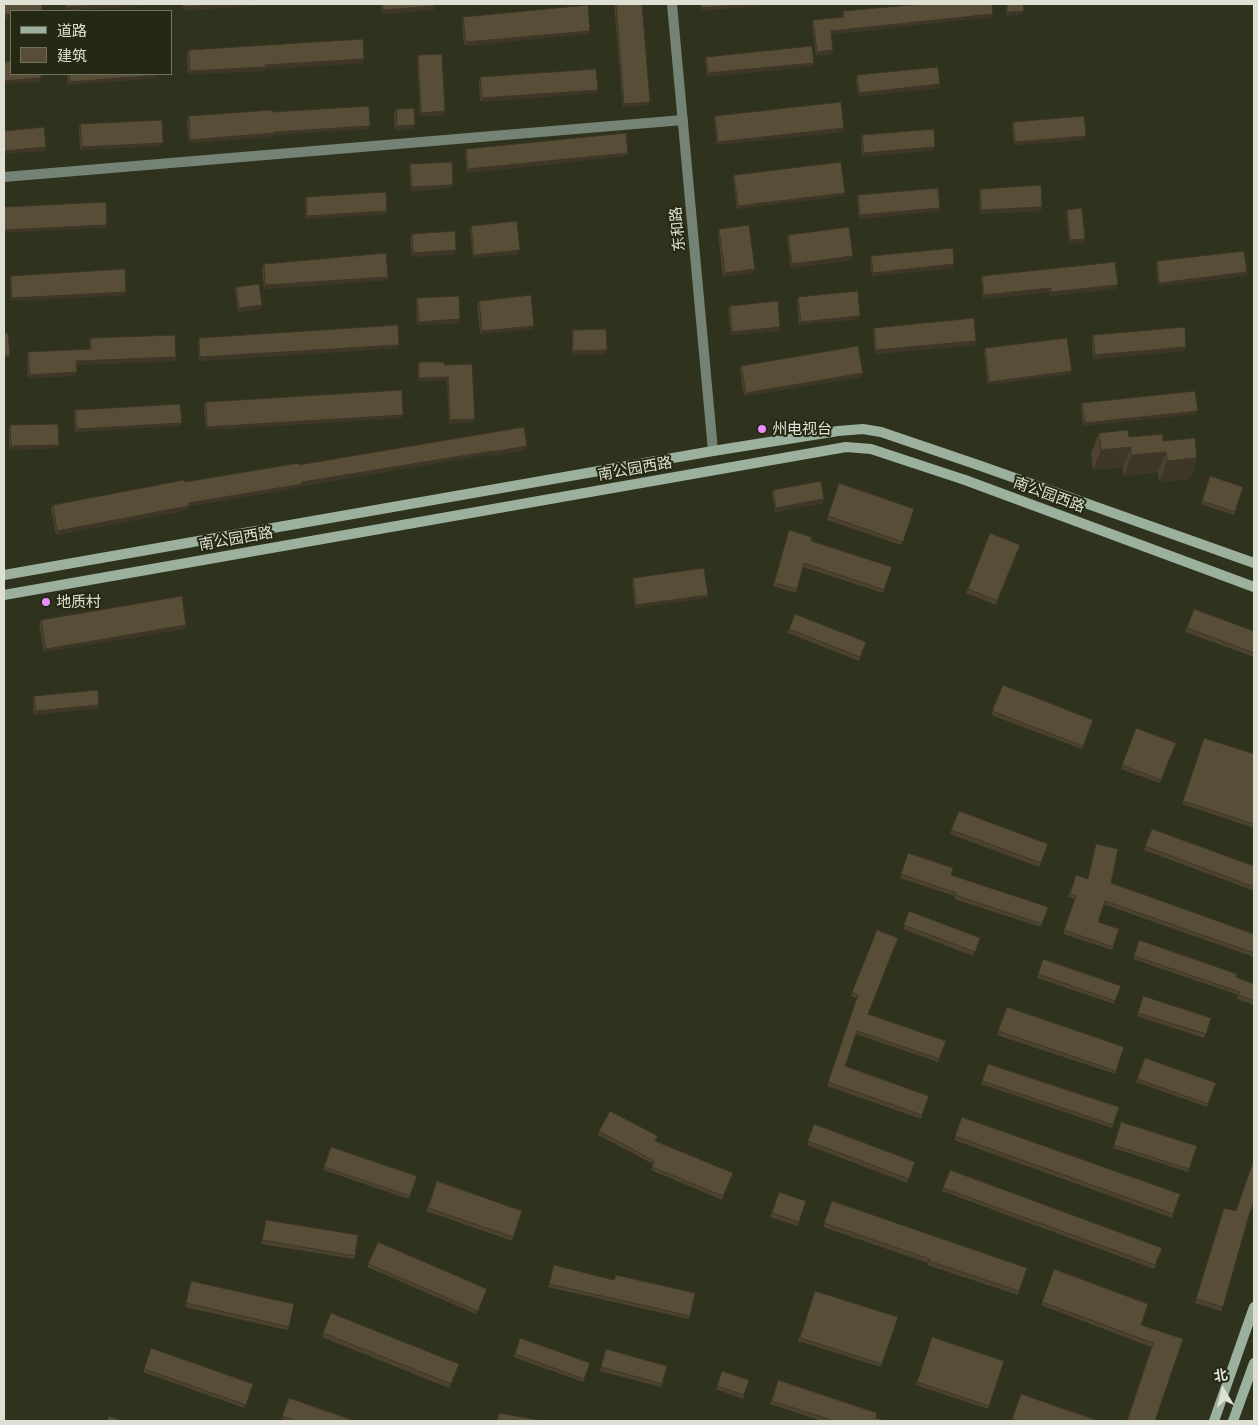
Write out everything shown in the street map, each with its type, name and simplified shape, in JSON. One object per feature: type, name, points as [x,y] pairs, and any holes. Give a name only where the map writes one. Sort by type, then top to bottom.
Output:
[{"type":"main road","name":"南公园西路","points":[[4,575],[714,451],[838,430],[863,429],[881,432],[1254,563]]},
{"type":"main road","name":"南公园西路","points":[[4,595],[846,447],[871,449],[965,480],[1254,587]]},
{"type":"main road","points":[[1214,1421],[1254,1307]]},
{"type":"main road","points":[[1233,1421],[1254,1363]]},
{"type":"street","name":"东和路","points":[[672,4],[714,451]]},
{"type":"street","points":[[4,177],[683,120]]},
{"type":"building","points":[[4,4],[42,4],[42,10],[10,10],[10,14],[4,15]]},
{"type":"building","points":[[66,4],[120,4],[66,7]]},
{"type":"building","points":[[183,4],[233,4],[183,7]]},
{"type":"building","points":[[383,4],[435,4],[435,6],[383,10]]},
{"type":"building","points":[[616,4],[642,4],[650,102],[624,104]]},
{"type":"building","points":[[701,4],[747,4],[702,8]]},
{"type":"building","points":[[921,4],[992,4],[993,14],[831,31],[833,50],[817,52],[813,20],[844,17],[843,11]]},
{"type":"building","points":[[1007,4],[1023,4],[1024,11],[1007,12]]},
{"type":"building","points":[[588,5],[590,31],[466,42],[463,17]]},
{"type":"building","points":[[363,39],[364,59],[190,71],[189,50]]},
{"type":"building","points":[[812,46],[814,63],[708,73],[706,57]]},
{"type":"building","points":[[442,54],[445,111],[421,113],[418,55]]},
{"type":"building","points":[[10,61],[10,75],[41,75],[41,78],[4,81],[4,62]]},
{"type":"building","points":[[938,67],[940,84],[859,93],[857,75]]},
{"type":"building","points":[[596,69],[598,90],[482,98],[480,77]]},
{"type":"building","points":[[69,75],[158,75],[70,82]]},
{"type":"building","points":[[841,102],[844,128],[718,142],[715,116]]},
{"type":"building","points":[[369,106],[370,126],[190,140],[189,116]]},
{"type":"building","points":[[414,108],[415,125],[397,126],[396,109]]},
{"type":"building","points":[[1084,116],[1086,136],[1015,142],[1013,122]]},
{"type":"building","points":[[162,120],[163,143],[82,147],[80,124]]},
{"type":"building","points":[[44,127],[46,147],[4,151],[4,131]]},
{"type":"building","points":[[934,129],[935,147],[864,153],[862,135]]},
{"type":"building","points":[[626,133],[628,153],[468,169],[466,149]]},
{"type":"building","points":[[452,162],[453,185],[412,187],[410,164]]},
{"type":"building","points":[[841,162],[845,193],[738,206],[734,175]]},
{"type":"building","points":[[1041,185],[1042,207],[981,210],[980,189]]},
{"type":"building","points":[[938,188],[940,208],[860,215],[858,195]]},
{"type":"building","points":[[386,192],[387,211],[307,216],[306,197]]},
{"type":"building","points":[[106,202],[107,225],[4,230],[4,207]]},
{"type":"building","points":[[1082,208],[1085,239],[1070,240],[1067,210]]},
{"type":"building","points":[[517,221],[520,250],[474,255],[471,226]]},
{"type":"building","points":[[749,225],[755,269],[725,273],[719,229]]},
{"type":"building","points":[[849,227],[853,256],[792,264],[788,235]]},
{"type":"building","points":[[455,231],[456,250],[413,253],[412,234]]},
{"type":"building","points":[[953,248],[954,264],[873,273],[871,256]]},
{"type":"building","points":[[1244,251],[1247,272],[1159,283],[1157,261]]},
{"type":"building","points":[[386,253],[388,277],[265,285],[264,264]]},
{"type":"building","points":[[1115,262],[1118,285],[1051,292],[1051,288],[984,295],[982,276]]},
{"type":"building","points":[[125,269],[126,292],[12,298],[11,276]]},
{"type":"building","points":[[259,284],[262,305],[239,308],[236,287]]},
{"type":"building","points":[[858,291],[860,316],[801,322],[798,297]]},
{"type":"building","points":[[531,295],[534,326],[482,331],[479,301]]},
{"type":"building","points":[[459,296],[460,319],[419,322],[417,298]]},
{"type":"building","points":[[778,301],[780,327],[732,332],[730,306]]},
{"type":"building","points":[[974,318],[976,341],[876,350],[874,328]]},
{"type":"building","points":[[398,325],[399,345],[200,357],[199,338]]},
{"type":"building","points":[[1185,327],[1186,347],[1095,355],[1093,335]]},
{"type":"building","points":[[606,329],[607,350],[573,351],[573,330]]},
{"type":"building","points":[[4,333],[8,333],[10,355],[4,356]]},
{"type":"building","points":[[175,335],[176,357],[76,361],[77,372],[30,375],[28,352],[91,349],[91,338]]},
{"type":"building","points":[[1067,338],[1072,371],[989,382],[985,348]]},
{"type":"building","points":[[858,346],[863,373],[746,393],[741,366]]},
{"type":"building","points":[[419,362],[444,362],[444,365],[472,364],[475,419],[450,420],[448,377],[419,378]]},
{"type":"building","points":[[402,390],[403,415],[207,427],[206,402]]},
{"type":"building","points":[[1195,391],[1198,411],[1085,423],[1082,403]]},
{"type":"building","points":[[180,404],[182,423],[77,429],[75,410]]},
{"type":"building","points":[[58,424],[59,445],[11,446],[10,425]]},
{"type":"building","points":[[524,427],[527,446],[302,482],[302,484],[189,503],[189,506],[57,531],[53,505],[184,480],[185,482],[299,463],[299,465]]},
{"type":"building","points":[[1128,430],[1129,437],[1163,434],[1163,441],[1195,438],[1197,458],[1167,461],[1166,452],[1131,455],[1131,447],[1101,450],[1099,433]]},
{"type":"building","points":[[1210,476],[1243,487],[1235,512],[1202,501]]},
{"type":"building","points":[[821,481],[824,499],[776,508],[773,490]]},
{"type":"building","points":[[839,483],[914,509],[903,542],[828,516]]},
{"type":"building","points":[[789,530],[812,537],[811,541],[892,567],[884,590],[804,563],[797,589],[774,583]]},
{"type":"building","points":[[990,533],[1020,545],[997,601],[968,589]]},
{"type":"building","points":[[704,568],[708,595],[636,605],[633,578]]},
{"type":"building","points":[[182,596],[186,625],[46,649],[41,620]]},
{"type":"building","points":[[1194,609],[1254,631],[1254,653],[1187,628]]},
{"type":"building","points":[[795,614],[866,642],[860,657],[789,629]]},
{"type":"building","points":[[1003,685],[1093,720],[1083,746],[992,711]]},
{"type":"building","points":[[98,690],[99,705],[36,711],[34,696]]},
{"type":"building","points":[[1136,728],[1176,743],[1161,780],[1122,765]]},
{"type":"building","points":[[1204,738],[1254,754],[1254,824],[1183,801]]},
{"type":"building","points":[[959,811],[1048,844],[1041,863],[951,830]]},
{"type":"building","points":[[1152,829],[1254,866],[1254,887],[1145,846]]},
{"type":"building","points":[[1096,844],[1118,849],[1111,883],[1254,934],[1254,953],[1105,901],[1098,922],[1119,929],[1113,947],[1064,930],[1076,896],[1070,894],[1076,875],[1088,879]]},
{"type":"building","points":[[908,853],[953,868],[951,875],[1048,907],[1042,924],[955,895],[956,893],[901,874]]},
{"type":"building","points":[[909,911],[980,938],[975,952],[904,925]]},
{"type":"building","points":[[877,930],[898,938],[868,1014],[946,1041],[939,1059],[857,1031],[845,1066],[929,1096],[922,1115],[828,1082],[858,995],[852,992]]},
{"type":"building","points":[[1139,940],[1237,974],[1236,977],[1254,984],[1254,1001],[1238,995],[1240,992],[1134,956]]},
{"type":"building","points":[[1043,959],[1121,986],[1115,1001],[1038,974]]},
{"type":"building","points":[[1143,996],[1211,1018],[1206,1034],[1138,1013]]},
{"type":"building","points":[[1007,1007],[1124,1047],[1116,1071],[998,1031]]},
{"type":"building","points":[[1145,1058],[1216,1083],[1208,1104],[1137,1079]]},
{"type":"building","points":[[988,1064],[1119,1107],[1113,1125],[982,1081]]},
{"type":"building","points":[[610,1111],[658,1136],[655,1141],[733,1173],[723,1196],[652,1167],[654,1161],[599,1131]]},
{"type":"building","points":[[962,1117],[1180,1194],[1173,1214],[955,1136]]},
{"type":"building","points":[[1121,1122],[1197,1146],[1189,1169],[1114,1145]]},
{"type":"building","points":[[814,1124],[915,1162],[909,1179],[808,1141]]},
{"type":"building","points":[[331,1147],[417,1176],[410,1196],[324,1167]]},
{"type":"building","points":[[1254,1159],[1254,1202],[1223,1307],[1196,1299],[1224,1208],[1236,1211]]},
{"type":"building","points":[[950,1170],[1162,1248],[1155,1265],[943,1188]]},
{"type":"building","points":[[437,1181],[522,1211],[513,1237],[428,1208]]},
{"type":"building","points":[[779,1192],[806,1201],[799,1222],[772,1213]]},
{"type":"building","points":[[832,1201],[1027,1268],[1019,1291],[824,1223]]},
{"type":"building","points":[[266,1220],[358,1235],[355,1256],[262,1240]]},
{"type":"building","points":[[378,1242],[487,1289],[478,1311],[368,1264]]},
{"type":"building","points":[[554,1265],[614,1280],[616,1275],[695,1293],[690,1316],[549,1284]]},
{"type":"building","points":[[1054,1269],[1148,1304],[1141,1325],[1183,1339],[1155,1421],[1127,1421],[1153,1343],[1042,1302]]},
{"type":"building","points":[[191,1281],[294,1304],[289,1327],[186,1303]]},
{"type":"building","points":[[815,1291],[898,1317],[882,1364],[800,1338]]},
{"type":"building","points":[[331,1313],[459,1364],[451,1384],[323,1333]]},
{"type":"building","points":[[932,1337],[1004,1361],[989,1406],[917,1382]]},
{"type":"building","points":[[520,1338],[590,1363],[584,1379],[515,1354]]},
{"type":"building","points":[[151,1348],[253,1384],[246,1405],[144,1369]]},
{"type":"building","points":[[606,1349],[667,1366],[662,1384],[601,1367]]},
{"type":"building","points":[[722,1371],[749,1380],[744,1395],[717,1386]]},
{"type":"building","points":[[778,1380],[877,1413],[876,1418],[888,1421],[834,1421],[772,1401]]},
{"type":"building","points":[[1021,1394],[1099,1421],[1020,1421],[1012,1419]]},
{"type":"building","points":[[289,1398],[355,1421],[297,1421],[282,1416]]},
{"type":"building","points":[[499,1413],[544,1421],[497,1421]]},
{"type":"building","points":[[109,1416],[122,1421],[107,1421]]},
{"type":"place","name":"州电视台","points":[[762,429]]},
{"type":"place","name":"地质村","points":[[46,602]]}]
